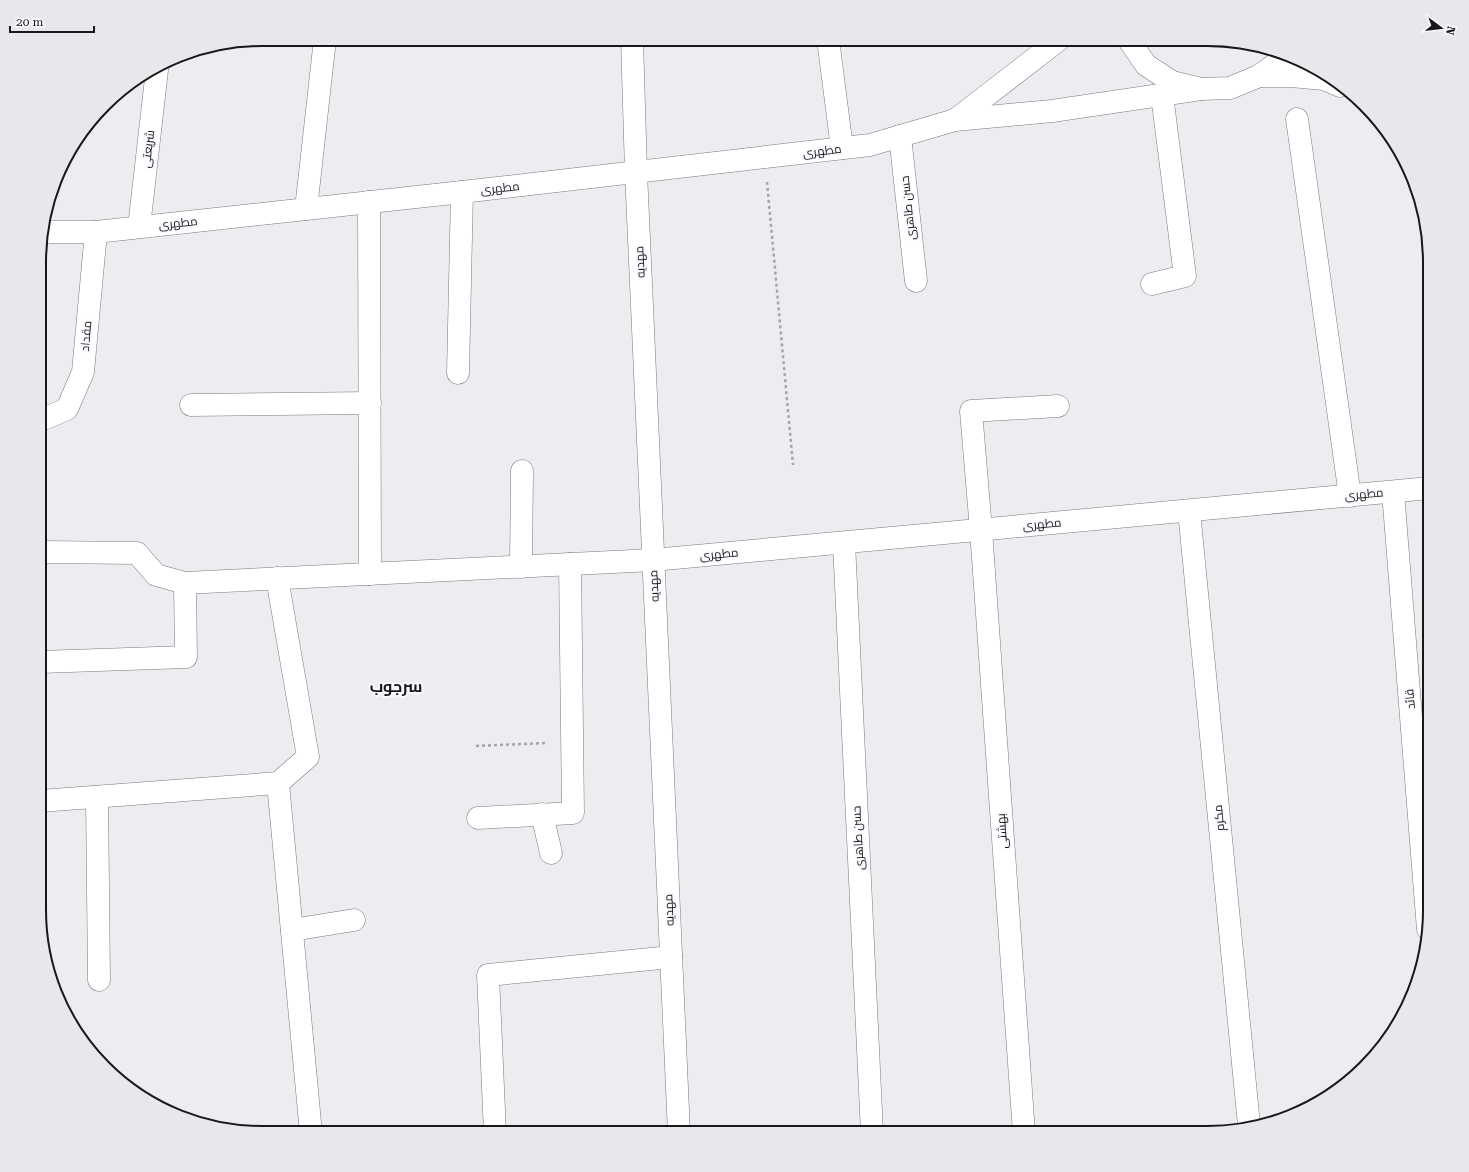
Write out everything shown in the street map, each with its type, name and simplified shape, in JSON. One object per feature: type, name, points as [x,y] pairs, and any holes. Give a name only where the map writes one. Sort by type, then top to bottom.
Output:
[{"type":"street","points":[[306,209],[324,46]]},
{"type":"street","name":"مهدیه","points":[[632,46],[636,172],[679,1126]]},
{"type":"street","points":[[829,46],[842,148]]},
{"type":"street","points":[[955,120],[1051,46]]},
{"type":"street","points":[[1133,46],[1146,65],[1172,82],[1201,89]]},
{"type":"street","points":[[955,120],[1052,111],[1201,89],[1230,88],[1259,76],[1282,59]]},
{"type":"street","name":"شریعتی","points":[[139,227],[157,73]]},
{"type":"street","points":[[1259,76],[1291,76],[1321,79]]},
{"type":"street","points":[[1152,284],[1186,276],[1162,95]]},
{"type":"street","points":[[1297,119],[1350,496]]},
{"type":"street","name":"مطهری","points":[[48,232],[96,232],[870,145],[955,120]]},
{"type":"street","name":"حسن طاهری","points":[[900,136],[916,280]]},
{"type":"street","points":[[458,373],[462,192]]},
{"type":"street","points":[[369,202],[370,574]]},
{"type":"street","name":"مقداد","points":[[46,418],[67,409],[83,372],[96,232]]},
{"type":"street","points":[[191,406],[370,403]]},
{"type":"street","name":"بهشتی","points":[[1024,1126],[972,412],[1058,406]]},
{"type":"street","points":[[521,567],[522,471]]},
{"type":"street","name":"مطهری","points":[[46,552],[137,553],[156,575],[184,583],[653,560],[1423,489]]},
{"type":"street","name":"قائد","points":[[1393,492],[1423,867]]},
{"type":"street","name":"مکرم","points":[[1189,511],[1249,1122]]},
{"type":"street","name":"حسن طاهری","points":[[844,543],[872,1126]]},
{"type":"street","points":[[478,818],[573,813],[570,564]]},
{"type":"street","points":[[46,800],[278,783],[308,757],[277,578]]},
{"type":"street","points":[[46,662],[186,657],[184,583]]},
{"type":"street","points":[[278,783],[310,1126]]},
{"type":"street","points":[[97,796],[99,980]]},
{"type":"street","points":[[542,814],[550,853]]},
{"type":"street","points":[[292,930],[354,920]]},
{"type":"street","points":[[495,1126],[488,975],[671,957]]},
{"type":"path","points":[[765,157],[793,464]]},
{"type":"path","points":[[476,746],[572,742]]},
{"type":"district","name":"سرجوب","points":[[396,686]]}]
